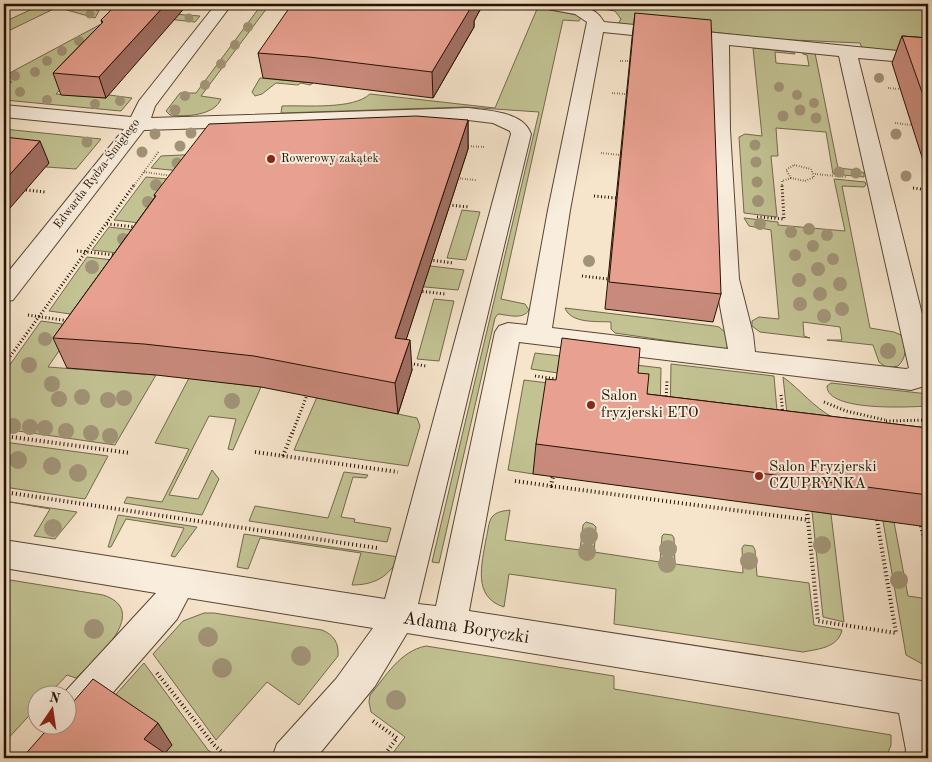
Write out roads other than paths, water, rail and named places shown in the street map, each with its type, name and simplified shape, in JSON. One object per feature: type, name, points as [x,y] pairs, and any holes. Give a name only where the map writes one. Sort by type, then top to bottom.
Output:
[{"type":"street","name":"Edwarda Rydza-Śmigłego","points":[[4,294],[138,124],[146,104],[224,4]]},
{"type":"street","points":[[538,336],[559,210],[596,21],[584,11],[548,4]]},
{"type":"street","points":[[595,26],[928,58]]},
{"type":"street","points":[[720,39],[720,130],[727,279],[740,334],[743,361]]},
{"type":"street","points":[[449,626],[508,332],[911,380],[926,371],[847,51]]},
{"type":"street","points":[[4,111],[138,124],[444,113],[498,118],[519,128],[521,134],[397,618],[375,659],[291,758]]},
{"type":"street","name":"Adama Boryczki","points":[[4,554],[397,618],[922,699]]},
{"type":"street","points":[[78,705],[165,608],[179,583]]},
{"type":"street","points":[[922,699],[923,758]]},
{"type":"place","name":"Rowerowy zakątek","points":[[271,159]]},
{"type":"place","name":"Salon fryzjerski ETO","points":[[591,405]]},
{"type":"place","name":"Salon Fryzjerski CZUPRYNKA","points":[[759,476]]}]
